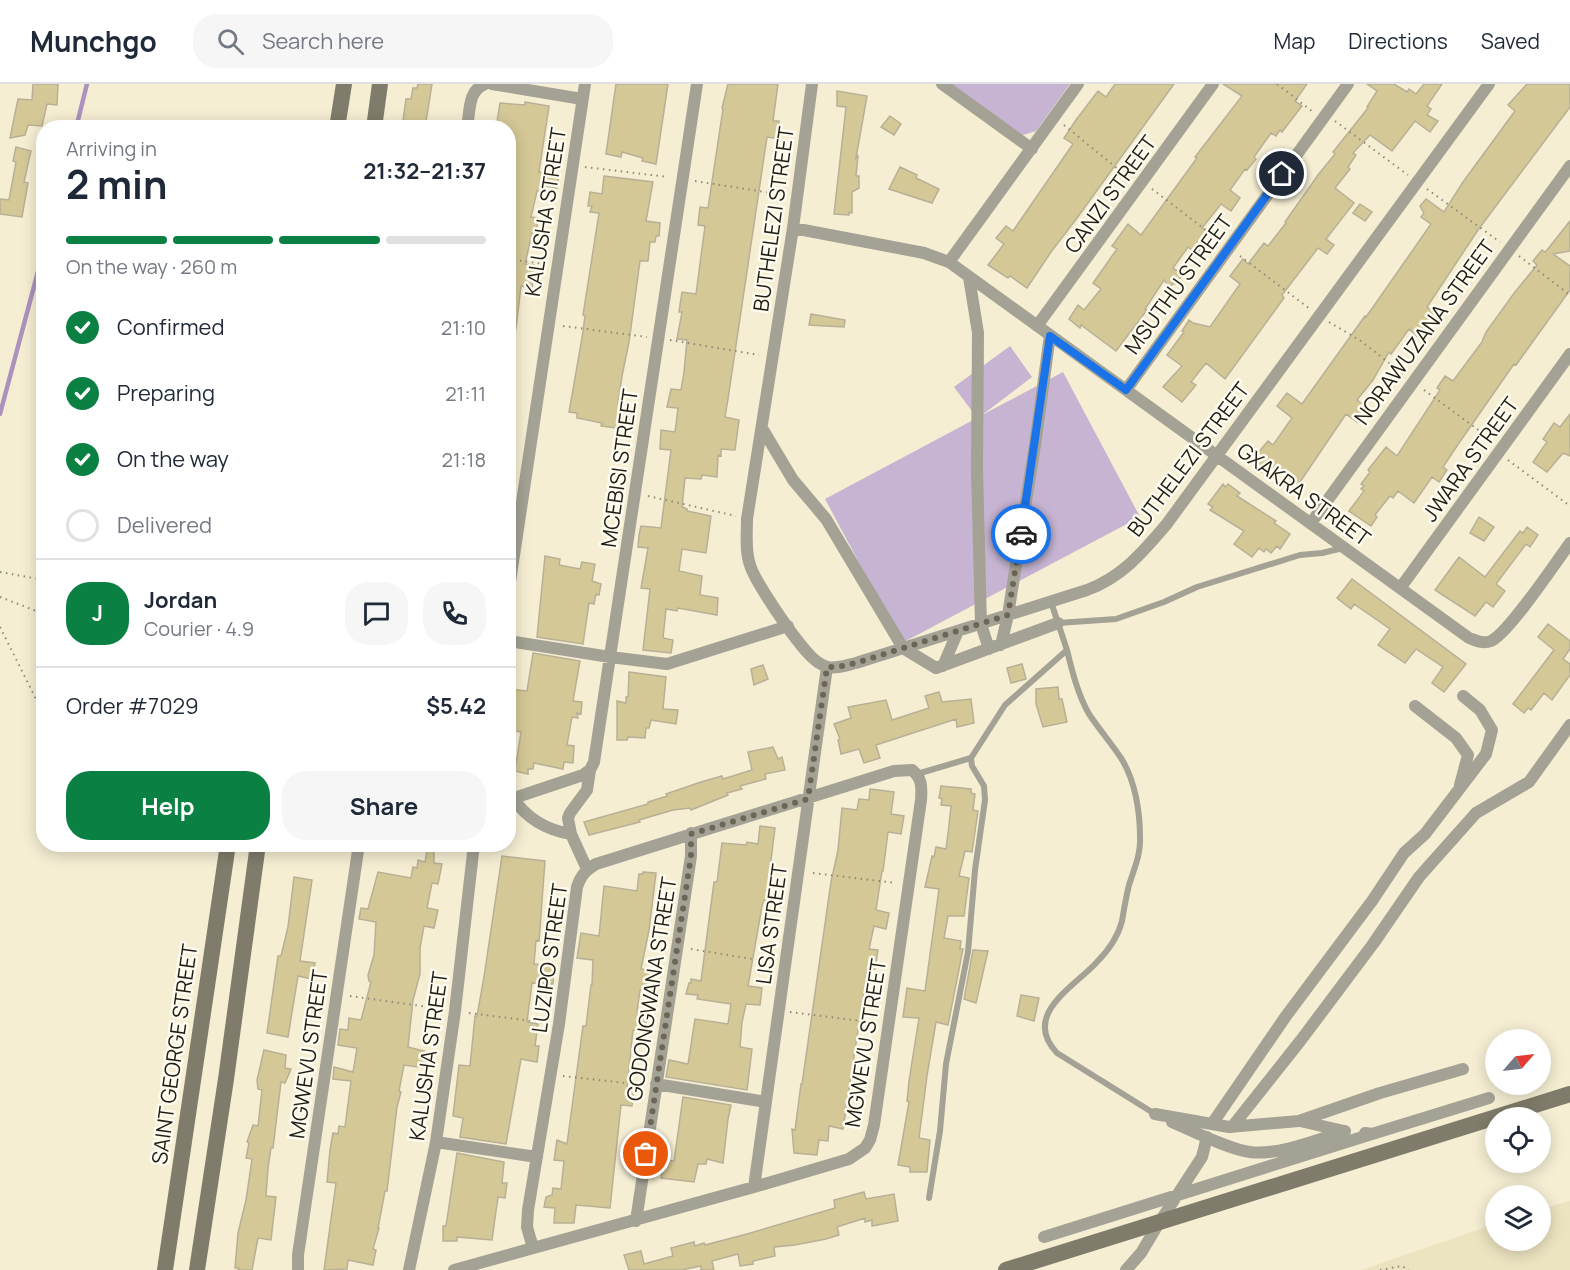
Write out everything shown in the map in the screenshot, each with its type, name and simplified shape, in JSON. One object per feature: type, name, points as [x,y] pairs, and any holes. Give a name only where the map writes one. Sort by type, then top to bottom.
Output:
[{"type":"main road","points":[[338,120],[344,84]]},
{"type":"main road","points":[[375,120],[380,84]]},
{"type":"main road","name":"SAINT GEORGE STREET","points":[[165,1270],[227,852]]},
{"type":"main road","points":[[197,1270],[257,852]]},
{"type":"main road","points":[[1006,1270],[1570,1094]]},
{"type":"street","points":[[468,120],[472,96],[479,86],[485,84]]},
{"type":"street","points":[[492,84],[582,99]]},
{"type":"street","name":"KALUSHA STREET","points":[[516,541],[585,84]]},
{"type":"street","name":"MCEBISI STREET","points":[[571,834],[568,818],[587,790],[590,770],[596,753],[697,84]]},
{"type":"street","name":"BUTHELEZI STREET","points":[[812,84],[793,228],[747,519],[747,536],[750,566],[807,652],[827,667],[856,663],[1051,602],[1099,585],[1129,566],[1166,525],[1489,84]]},
{"type":"street","points":[[942,84],[1032,149]]},
{"type":"street","points":[[949,262],[1078,84]]},
{"type":"street","name":"CANZI STREET","points":[[1037,326],[1213,84]]},
{"type":"street","name":"MSUTHU STREET","points":[[1126,390],[1348,84]]},
{"type":"street","name":"NORAWUZANA STREET","points":[[1311,523],[1570,166]]},
{"type":"street","name":"GXAKRA STREET","points":[[793,228],[924,253],[949,262],[1479,643],[1490,642],[1505,630],[1570,543]]},
{"type":"street","points":[[969,277],[978,333],[977,470],[981,624],[995,647]]},
{"type":"street","points":[[995,647],[1008,615],[1050,336]]},
{"type":"street","name":"JWARA STREET","points":[[1401,587],[1570,354]]},
{"type":"street","points":[[762,428],[793,480],[826,519],[903,648],[936,668],[1059,623]]},
{"type":"street","points":[[516,642],[667,664],[788,626]]},
{"type":"street","points":[[943,666],[958,631]]},
{"type":"street","name":"LISA STREET","points":[[754,1187],[827,667]]},
{"type":"street","points":[[1212,1124],[1286,1016],[1372,901],[1404,853],[1425,834],[1486,754],[1492,730],[1480,710],[1463,696]]},
{"type":"street","points":[[1414,706],[1456,738],[1468,755],[1459,790]]},
{"type":"street","points":[[1232,1127],[1373,944],[1419,877],[1476,813],[1529,782],[1570,725]]},
{"type":"street","points":[[516,797],[574,779],[590,770]]},
{"type":"street","points":[[808,799],[894,771],[912,770],[917,774]]},
{"type":"street","name":"MGWEVU STREET","points":[[454,1270],[636,1221],[849,1159],[865,1148],[874,1125],[921,800],[922,786],[917,774]]},
{"type":"street","name":"LUZIPO STREET","points":[[533,1248],[527,1220],[559,1024],[576,887],[580,877],[596,864],[808,799]]},
{"type":"street","points":[[516,805],[548,829],[571,834],[587,869]]},
{"type":"street","name":"GODONGWANA STREET","points":[[636,1221],[691,856],[691,834]]},
{"type":"street","name":"MGWEVU STREET","points":[[298,1270],[298,1255],[359,852]]},
{"type":"street","name":"KALUSHA STREET","points":[[410,1270],[436,1142],[455,1011],[473,852]]},
{"type":"street","points":[[1155,1114],[1232,1127],[1299,1121],[1380,1093],[1463,1069]]},
{"type":"street","points":[[655,1085],[766,1102]]},
{"type":"street","points":[[1044,1237],[1489,1098]]},
{"type":"street","points":[[1155,1114],[1207,1137],[1251,1152],[1278,1150],[1346,1131]]},
{"type":"street","points":[[1299,1121],[1372,1134]]},
{"type":"street","points":[[1126,1270],[1141,1253],[1202,1157],[1207,1137]]},
{"type":"street","points":[[436,1142],[537,1157]]},
{"type":"lane","points":[[1059,623],[1116,619],[1155,606],[1197,587],[1300,555],[1345,548]]},
{"type":"lane","points":[[1051,602],[1071,668],[1088,712],[1128,771],[1141,838],[1138,859],[1118,933],[1097,963],[1054,1002],[1046,1020],[1046,1039],[1057,1053],[1155,1114]]},
{"type":"lane","points":[[917,774],[970,758],[1005,705],[1027,683],[1067,650]]},
{"type":"lane","points":[[929,1198],[940,1131],[946,1064],[968,952],[975,870],[985,800],[984,786],[970,758]]},
{"type":"path","points":[[1277,84],[1418,183],[1570,295]]},
{"type":"path","points":[[1054,117],[1139,186]]},
{"type":"path","points":[[571,166],[683,179],[796,197]]},
{"type":"path","points":[[516,260],[557,266]]},
{"type":"path","points":[[548,324],[658,338],[772,357]]},
{"type":"path","points":[[1498,453],[1570,506]]},
{"type":"path","points":[[636,493],[747,519]]},
{"type":"path","points":[[0,572],[36,578]]},
{"type":"path","points":[[0,597],[36,611]]},
{"type":"path","points":[[0,627],[36,699]]},
{"type":"path","points":[[798,871],[908,885]]},
{"type":"path","points":[[676,946],[785,964]]},
{"type":"path","points":[[336,994],[559,1024]]},
{"type":"path","points":[[778,1010],[888,1024]]},
{"type":"path","points":[[551,1075],[655,1085]]},
{"type":"path","points":[[1380,1270],[1402,1266],[1409,1270]]},
{"type":"shaded area","points":[[950,84],[1070,84],[1036,131],[1023,135]]},
{"type":"shaded area","points":[[1010,346],[1032,377],[982,415],[1063,372],[1140,517],[902,643],[825,499],[977,418],[954,387]]},
{"type":"shaded area","points":[[1570,1201],[1570,1270],[1361,1270],[1485,1227],[1485,1251],[1551,1251],[1551,1206]]},
{"type":"building","points":[[33,84],[58,84],[57,105],[47,104],[43,120],[36,120],[36,126],[28,125],[25,135],[10,138],[18,99],[32,100]]},
{"type":"building","points":[[418,84],[432,84],[426,120],[403,120],[406,99],[411,99],[413,88],[417,88]]},
{"type":"building","points":[[616,84],[668,84],[656,164],[642,161],[643,158],[622,152],[621,157],[606,154]]},
{"type":"building","points":[[728,84],[778,84],[773,121],[779,121],[779,126],[782,127],[780,139],[767,137],[725,417],[739,420],[735,450],[721,449],[721,456],[718,455],[717,477],[702,475],[701,479],[685,478],[682,507],[687,511],[711,516],[706,553],[682,549],[679,571],[702,576],[700,595],[718,598],[717,615],[678,608],[677,611],[666,609],[663,638],[673,640],[671,653],[643,650],[650,589],[641,588],[648,548],[638,547],[639,535],[641,526],[661,528],[671,450],[660,449],[661,430],[675,432],[678,408],[667,407],[671,389],[681,390],[684,372],[687,340],[677,339],[682,312],[679,312],[682,292],[696,294],[705,226],[698,225],[700,207],[708,208],[722,108]]},
{"type":"building","points":[[1115,84],[1174,84],[1027,288],[988,265],[1004,244],[996,238],[1006,226],[1013,231],[1073,144],[1064,138],[1098,91],[1106,97]]},
{"type":"building","points":[[1223,84],[1307,84],[1295,101],[1302,106],[1282,132],[1280,130],[1276,136],[1271,133],[1254,157],[1256,159],[1247,170],[1245,169],[1230,190],[1240,198],[1231,211],[1221,204],[1202,228],[1213,235],[1205,247],[1203,245],[1197,254],[1188,247],[1173,268],[1183,275],[1170,287],[1164,280],[1145,309],[1147,310],[1116,351],[1069,319],[1078,305],[1084,310],[1101,289],[1093,283],[1117,249],[1112,246],[1128,224],[1141,235],[1197,158],[1195,157],[1242,96]]},
{"type":"building","points":[[1367,84],[1394,84],[1407,92],[1409,89],[1416,94],[1424,84],[1442,84],[1427,106],[1431,109],[1427,115],[1438,121],[1430,132],[1415,121],[1392,151],[1370,135],[1353,153],[1356,155],[1348,167],[1350,169],[1335,188],[1354,203],[1326,239],[1334,245],[1327,254],[1318,248],[1282,295],[1284,298],[1225,379],[1206,363],[1191,382],[1196,385],[1182,402],[1163,387],[1182,366],[1167,355],[1184,332],[1182,331],[1189,320],[1210,327],[1240,284],[1230,276],[1243,259],[1248,264],[1264,243],[1268,246],[1335,154],[1333,152],[1368,108],[1377,91]]},
{"type":"building","points":[[1527,84],[1570,84],[1570,107],[1478,230],[1427,307],[1436,313],[1417,336],[1409,329],[1391,354],[1389,352],[1373,380],[1357,400],[1367,408],[1357,422],[1346,414],[1298,485],[1269,464],[1262,472],[1253,464],[1259,456],[1257,454],[1268,441],[1273,445],[1292,418],[1277,406],[1287,393],[1302,404],[1431,224],[1421,217],[1424,213],[1420,206],[1426,199],[1444,212],[1515,111],[1508,105]]},
{"type":"building","points":[[837,91],[867,96],[856,158],[858,156],[856,176],[859,176],[859,188],[852,192],[852,213],[849,212],[849,215],[834,214],[846,107],[837,106]]},
{"type":"building","points":[[525,102],[549,106],[539,172],[559,175],[557,188],[541,185],[541,192],[537,191],[531,217],[538,218],[536,234],[532,233],[525,264],[534,265],[532,288],[521,286],[516,329],[516,120],[497,120],[500,103],[525,105]]},
{"type":"building","points":[[890,116],[901,124],[894,135],[881,127]]},
{"type":"building","points":[[16,147],[31,151],[24,182],[28,183],[22,217],[0,214],[0,199],[9,200],[16,162],[13,161]]},
{"type":"building","points":[[900,167],[939,189],[932,203],[889,189]]},
{"type":"building","points":[[604,176],[653,182],[646,221],[660,223],[659,236],[656,236],[655,242],[650,242],[648,261],[640,261],[622,376],[618,404],[628,405],[628,411],[632,412],[630,430],[601,426],[602,423],[577,418],[577,413],[569,412],[582,338],[585,316],[583,315],[599,213],[590,212],[592,206],[588,206],[590,192],[602,194]]},
{"type":"building","points":[[1360,204],[1372,212],[1365,221],[1353,213]]},
{"type":"building","points":[[1570,221],[1570,251],[1553,254],[1570,266],[1570,290],[1516,365],[1514,364],[1459,443],[1443,467],[1447,470],[1439,482],[1432,477],[1414,503],[1398,491],[1393,498],[1390,496],[1375,515],[1377,517],[1371,526],[1349,511],[1364,491],[1361,489],[1364,486],[1361,484],[1370,472],[1368,470],[1386,447],[1397,456],[1440,390],[1437,388],[1445,376],[1453,381],[1482,342],[1486,332],[1537,265],[1533,261],[1542,250],[1545,252],[1547,250]]},
{"type":"building","points":[[811,314],[845,320],[844,327],[809,325]]},
{"type":"building","points":[[1570,414],[1570,456],[1563,453],[1547,472],[1533,462],[1547,442],[1543,439],[1554,423],[1560,427]]},
{"type":"building","points":[[1223,484],[1225,487],[1228,484],[1240,493],[1237,496],[1276,521],[1274,523],[1290,534],[1280,549],[1277,546],[1271,553],[1259,548],[1252,557],[1234,544],[1244,531],[1210,510],[1213,507],[1208,504]]},
{"type":"building","points":[[1479,517],[1494,527],[1484,541],[1470,533]]},
{"type":"building","points":[[1527,527],[1538,535],[1530,547],[1526,544],[1496,584],[1505,591],[1493,607],[1486,602],[1475,616],[1435,590],[1459,557],[1485,577],[1520,531],[1523,533]]},
{"type":"building","points":[[545,556],[560,559],[559,565],[580,569],[582,562],[595,564],[592,581],[601,584],[594,604],[589,603],[583,644],[537,637]]},
{"type":"building","points":[[1352,579],[1466,664],[1444,692],[1432,683],[1443,667],[1416,649],[1405,663],[1378,645],[1390,629],[1354,604],[1351,609],[1337,598]]},
{"type":"building","points":[[1548,624],[1570,641],[1570,649],[1563,659],[1570,664],[1570,675],[1552,700],[1544,693],[1531,710],[1528,708],[1524,713],[1513,704],[1554,650],[1538,637]]},
{"type":"building","points":[[533,653],[580,661],[573,701],[582,702],[581,714],[577,713],[578,718],[572,717],[567,745],[574,746],[573,763],[564,762],[563,769],[534,763],[533,769],[528,769],[528,774],[516,771],[521,732],[516,731],[516,690],[527,691]]},
{"type":"building","points":[[1022,664],[1026,679],[1011,683],[1007,668]]},
{"type":"building","points":[[763,665],[768,679],[754,685],[751,669]]},
{"type":"building","points":[[629,672],[666,677],[663,709],[678,710],[676,724],[651,720],[649,728],[646,728],[645,738],[628,737],[627,740],[617,740],[617,701],[626,703]]},
{"type":"building","points":[[1058,687],[1059,699],[1062,699],[1067,722],[1043,727],[1036,704],[1036,689]]},
{"type":"building","points":[[939,692],[942,702],[971,699],[974,723],[957,727],[956,719],[876,745],[880,758],[864,763],[859,749],[841,754],[838,740],[840,739],[834,724],[851,718],[848,707],[886,700],[892,720],[929,708],[925,696]]},
{"type":"building","points":[[773,747],[778,759],[782,757],[785,770],[765,774],[766,779],[740,786],[742,789],[727,793],[728,795],[691,810],[690,808],[673,810],[639,820],[640,822],[589,835],[584,822],[648,804],[648,802],[667,796],[666,794],[701,782],[722,776],[723,779],[752,770],[748,752]]},
{"type":"building","points":[[941,786],[971,789],[971,793],[975,794],[973,810],[978,811],[972,852],[965,851],[959,876],[969,878],[964,916],[948,916],[944,938],[961,941],[960,949],[963,949],[948,1025],[936,1022],[927,1076],[919,1138],[930,1140],[927,1172],[910,1172],[910,1167],[898,1165],[909,1102],[907,1101],[909,1081],[919,1018],[903,1017],[907,988],[925,991],[939,889],[925,887],[936,847],[946,849],[951,806],[941,805],[942,799],[939,798]]},
{"type":"building","points":[[870,789],[894,792],[891,814],[904,816],[901,834],[888,832],[876,910],[889,913],[886,929],[874,926],[869,949],[878,950],[875,969],[867,971],[843,1129],[829,1126],[828,1141],[819,1140],[817,1155],[794,1153],[792,1129],[795,1130],[831,882],[838,850],[842,808],[857,810],[859,799],[869,800]]},
{"type":"building","points":[[760,826],[775,828],[766,900],[762,906],[748,986],[762,988],[760,1005],[746,1004],[742,1022],[740,1047],[752,1049],[747,1090],[666,1077],[669,1060],[688,1064],[695,1019],[728,1024],[731,1004],[697,999],[698,995],[686,994],[691,979],[701,981],[714,882],[717,882],[722,843],[758,844]]},
{"type":"building","points":[[427,852],[434,852],[434,863],[442,864],[438,884],[432,883],[427,908],[438,910],[434,928],[424,926],[420,948],[420,974],[413,1000],[408,1047],[428,1052],[425,1068],[404,1065],[387,1191],[385,1191],[373,1249],[376,1250],[373,1265],[348,1260],[347,1269],[324,1270],[336,1183],[327,1182],[330,1150],[333,1133],[338,1134],[339,1126],[345,1127],[351,1081],[333,1079],[334,1067],[353,1072],[357,1048],[338,1045],[340,1029],[348,1030],[349,1018],[361,1020],[371,982],[368,975],[374,955],[376,922],[359,919],[361,908],[368,909],[378,872],[411,878],[413,867],[417,868],[418,860],[425,862]]},
{"type":"building","points":[[502,856],[545,861],[539,941],[536,940],[534,964],[554,966],[553,984],[532,983],[527,1022],[538,1024],[535,1046],[539,1046],[537,1062],[521,1059],[506,1144],[460,1137],[463,1118],[453,1116],[459,1065],[470,1066],[475,1016],[477,1016],[484,977]]},
{"type":"building","points":[[656,873],[649,930],[641,969],[654,971],[651,992],[640,990],[637,1012],[646,1013],[646,1031],[633,1030],[627,1087],[634,1088],[632,1106],[621,1105],[610,1208],[576,1205],[574,1223],[554,1223],[555,1208],[544,1207],[546,1197],[552,1195],[553,1188],[561,1189],[564,1161],[554,1160],[557,1140],[567,1144],[583,1026],[586,1026],[592,985],[593,960],[577,958],[581,933],[599,936],[604,886],[637,891],[639,874]]},
{"type":"building","points":[[294,877],[312,880],[300,961],[315,963],[312,979],[298,976],[288,1037],[267,1033],[278,956],[281,956],[288,927]]},
{"type":"building","points":[[973,950],[988,951],[976,1003],[964,999]]},
{"type":"building","points":[[1021,995],[1039,998],[1034,1021],[1017,1016]]},
{"type":"building","points":[[264,1050],[286,1055],[285,1068],[291,1069],[285,1083],[281,1082],[273,1148],[271,1148],[268,1168],[266,1196],[276,1197],[271,1240],[258,1238],[252,1270],[238,1270],[239,1268],[235,1268],[238,1233],[252,1159],[246,1158],[249,1143],[247,1142],[253,1125],[258,1126],[262,1090],[258,1089],[257,1080]]},
{"type":"building","points":[[683,1097],[731,1105],[723,1163],[707,1159],[706,1164],[698,1164],[694,1182],[661,1178],[664,1160],[674,1161]]},
{"type":"building","points":[[457,1153],[504,1162],[502,1183],[507,1183],[505,1198],[498,1197],[492,1240],[457,1237],[457,1241],[443,1241],[443,1226],[446,1226]]},
{"type":"building","points":[[864,1192],[866,1199],[894,1194],[898,1221],[872,1226],[872,1220],[865,1222],[865,1218],[837,1227],[839,1235],[795,1245],[774,1247],[775,1256],[753,1261],[753,1264],[740,1266],[738,1254],[712,1261],[714,1270],[701,1270],[701,1266],[681,1270],[629,1270],[624,1255],[641,1251],[644,1264],[673,1256],[671,1248],[694,1242],[695,1246],[704,1243],[705,1245],[747,1234],[835,1208],[834,1200]]},
{"type":"waterway","points":[[78,120],[87,84]]},
{"type":"waterway","points":[[0,414],[36,279]]},
{"type":"way so far","points":[[646,1154],[691,856],[691,834],[808,799],[827,667],[856,663],[1008,615],[1021,534]]},
{"type":"route","points":[[1021,534],[1050,336],[1126,390],[1282,174]]}]
